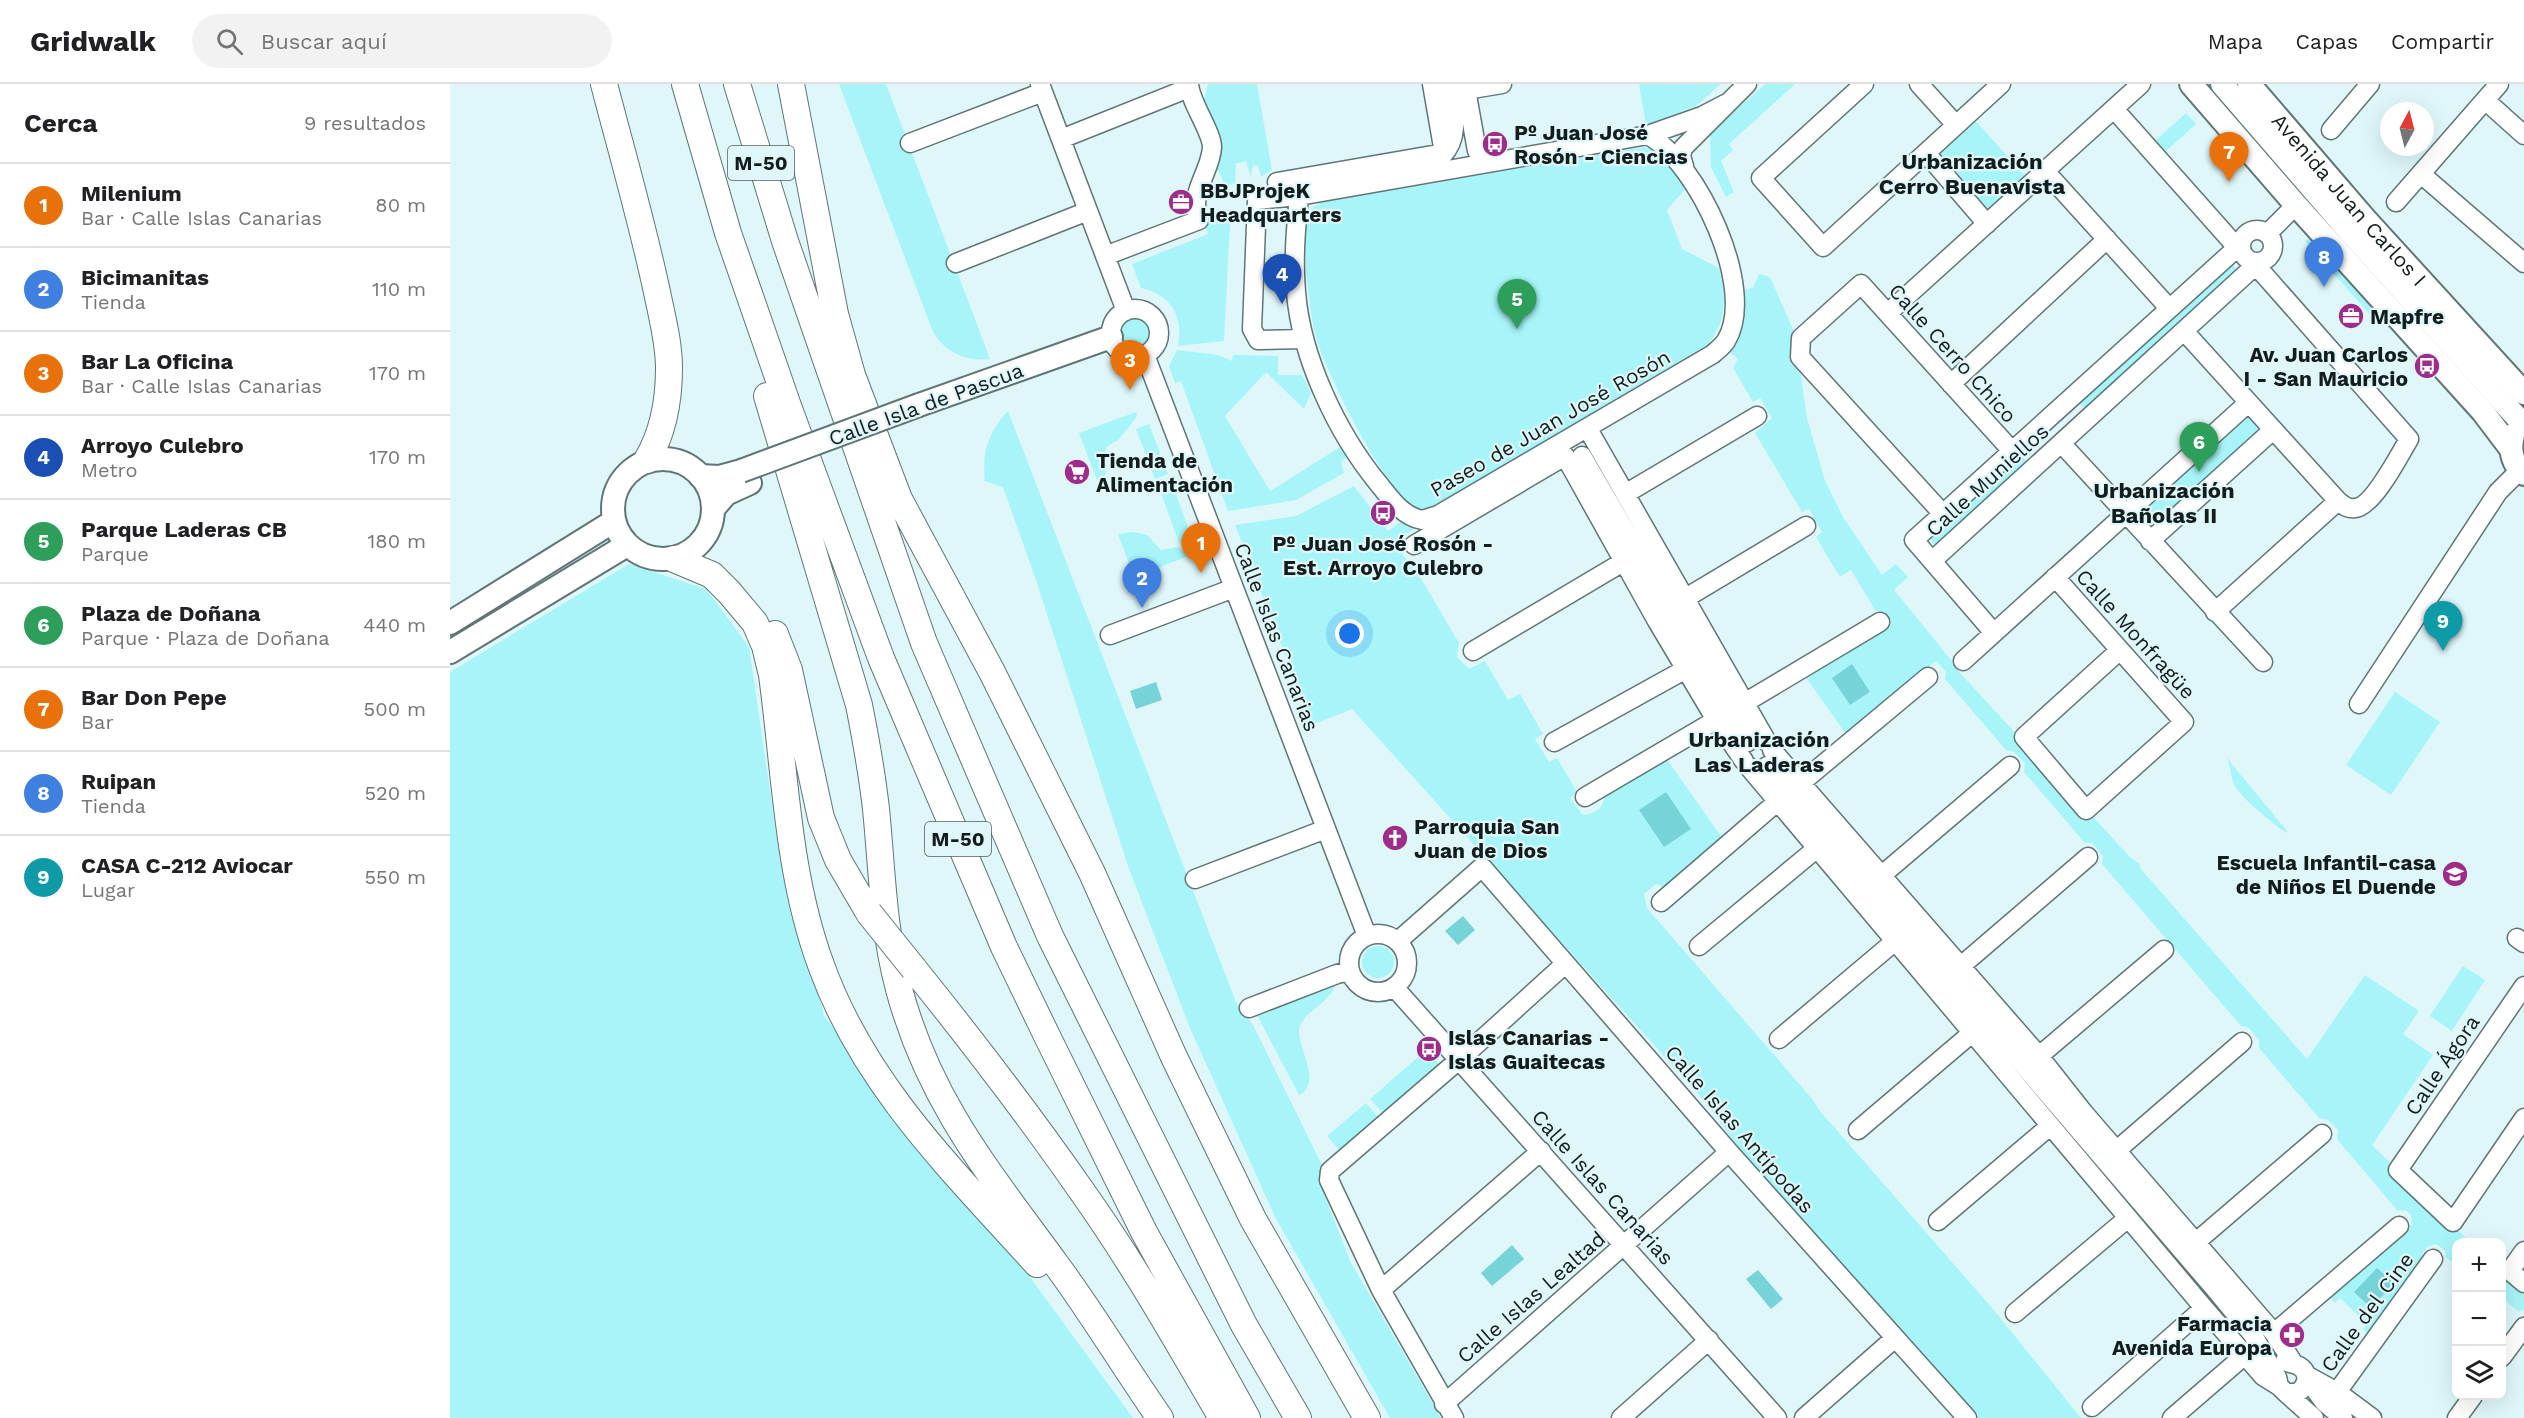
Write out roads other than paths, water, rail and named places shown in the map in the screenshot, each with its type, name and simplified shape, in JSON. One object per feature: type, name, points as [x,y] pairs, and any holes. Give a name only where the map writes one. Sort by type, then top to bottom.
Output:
[{"type":"highway","points":[[604,84],[653,272],[666,338],[669,366],[664,414],[657,444],[647,460]]},
{"type":"highway","name":"M-50","points":[[685,84],[728,233],[788,406],[881,658],[1004,947],[1144,1232],[1247,1418]]},
{"type":"highway","name":"M-50","points":[[736,84],[785,241],[924,644],[1050,936],[1244,1325],[1298,1418]]},
{"type":"highway","points":[[791,84],[835,314],[852,375],[899,499],[992,672],[1092,873],[1174,1057],[1253,1219],[1367,1418]]},
{"type":"highway","points":[[728,233],[730,278],[859,705],[876,808],[883,902],[898,987],[914,1037],[936,1088],[982,1164],[1059,1269],[1160,1418]]},
{"type":"highway","points":[[674,559],[735,587],[765,617],[780,644],[789,670],[821,818],[838,860],[869,913],[987,1059],[1082,1191],[1170,1328],[1222,1418]]},
{"type":"highway","points":[[712,575],[755,623],[765,646],[772,675],[796,865],[803,901],[820,964],[854,1040],[878,1078],[941,1161],[1050,1278],[1138,1387]]},
{"type":"main road","name":"Avenida Juan Carlos I","points":[[2191,84],[2296,205],[2483,412],[2511,449],[2514,462],[2522,472]]},
{"type":"main road","name":"Avenida Juan Carlos I","points":[[2222,84],[2349,231],[2523,421]]},
{"type":"main road","name":"Avenida Juan Carlos I","points":[[2249,84],[2365,219],[2524,393]]},
{"type":"main road","name":"Calle Isla de Pascua","points":[[745,477],[1113,341]]},
{"type":"main road","points":[[2511,449],[2512,436],[2523,421]]},
{"type":"main road","points":[[647,460],[675,460],[696,470],[700,476],[710,490],[713,508],[708,532],[698,545],[674,559],[646,557],[627,545],[614,521],[614,494],[629,471],[647,460]]},
{"type":"main road","points":[[700,476],[745,477]]},
{"type":"main road","points":[[713,508],[745,477]]},
{"type":"main road","points":[[450,623],[614,521]]},
{"type":"main road","points":[[450,652],[627,545]]},
{"type":"street","points":[[1432,84],[1446,152]]},
{"type":"street","points":[[1448,84],[1454,127],[1457,133],[1486,159],[1497,162]]},
{"type":"street","points":[[1473,149],[1465,87],[1502,84]]},
{"type":"street","points":[[1277,182],[1301,189],[1420,175],[1648,135],[1702,116],[1725,104],[1748,84]]},
{"type":"street","points":[[1864,84],[1761,178],[1823,247],[2001,84]]},
{"type":"street","points":[[1919,84],[1956,125]]},
{"type":"street","points":[[1888,314],[2142,84]]},
{"type":"street","points":[[2331,130],[2370,84]]},
{"type":"street","points":[[2396,202],[2499,84]]},
{"type":"street","points":[[1060,139],[1189,86],[1212,146],[1196,201],[1195,210],[1199,220],[1106,256]]},
{"type":"street","points":[[910,143],[1041,88],[1126,311]]},
{"type":"street","points":[[2485,100],[2524,135]]},
{"type":"street","points":[[1684,166],[1681,156],[1683,148],[1716,117],[1725,104]]},
{"type":"street","points":[[2114,109],[2234,244],[2240,245]]},
{"type":"street","points":[[1420,175],[1450,148],[1454,127]]},
{"type":"street","name":"Paseo de Juan José Rosón","points":[[1301,189],[1295,247],[1296,292],[1304,339],[1313,369],[1337,420],[1367,469],[1421,534],[1438,515],[1568,453],[1591,431],[1713,354],[1725,342],[1731,330],[1734,295],[1726,257],[1712,214],[1684,166],[1661,142],[1648,135]]},
{"type":"street","points":[[1304,339],[1258,340],[1252,329],[1257,200],[1446,152],[1473,149]]},
{"type":"street","points":[[1926,153],[1987,224]]},
{"type":"street","points":[[2045,171],[2169,308]]},
{"type":"street","points":[[2421,174],[2524,263]]},
{"type":"street","points":[[2267,234],[2296,205]]},
{"type":"street","points":[[956,262],[1088,211]]},
{"type":"street","points":[[2257,230],[2267,234],[2273,244],[2272,252],[2266,260],[2259,263],[2249,261],[2244,257],[2240,245],[2242,238],[2257,230]]},
{"type":"street","points":[[1951,384],[2107,239]]},
{"type":"street","name":"Calle Muniellos","points":[[2240,245],[1914,540],[1932,561],[2259,263]]},
{"type":"street","points":[[2184,331],[2338,501],[2346,507],[2356,508],[2369,501],[2409,439],[2260,270],[2259,263]]},
{"type":"street","name":"Calle Cerro Chico","points":[[1943,514],[1800,357],[1802,338],[1861,284],[2012,451]]},
{"type":"street","points":[[1143,310],[1150,314],[1158,327],[1157,341],[1146,355],[1129,356],[1113,341],[1114,322],[1126,311],[1143,310]]},
{"type":"street","name":"Calle Islas Canarias","points":[[1146,355],[1367,936]]},
{"type":"street","points":[[1963,661],[2248,403]]},
{"type":"street","points":[[1625,494],[1757,416]]},
{"type":"street","points":[[2150,541],[2273,430]]},
{"type":"street","points":[[1568,453],[1590,447],[1591,431]]},
{"type":"street","points":[[1591,431],[1654,547],[1746,702],[1769,753],[1837,848],[1994,1030],[2031,1060],[2084,1113],[2155,1195],[2215,1289],[2253,1335],[2284,1388],[2314,1418]]},
{"type":"street","points":[[2061,443],[2263,662]]},
{"type":"street","points":[[1568,453],[1635,545],[1748,742]]},
{"type":"street","points":[[1568,453],[1623,562],[1716,720],[1777,802],[2263,1376],[2342,1418]]},
{"type":"street","points":[[2359,704],[2498,492],[2522,472]]},
{"type":"street","points":[[2215,612],[2338,501]]},
{"type":"street","points":[[1684,599],[1806,526]]},
{"type":"street","points":[[1635,545],[1654,547]]},
{"type":"street","points":[[1932,561],[1994,633]]},
{"type":"street","points":[[1473,651],[1623,562]]},
{"type":"street","name":"Calle Monfragüe","points":[[2055,577],[2120,650],[2184,722],[2086,810],[2024,737],[2120,650]]},
{"type":"street","points":[[1110,635],[1234,588]]},
{"type":"street","points":[[1657,621],[1664,597]]},
{"type":"street","points":[[1746,702],[1880,622]]},
{"type":"street","points":[[1705,665],[1711,645]]},
{"type":"street","points":[[1554,742],[1686,669]]},
{"type":"street","points":[[1802,782],[1928,677]]},
{"type":"street","points":[[1585,797],[1716,720]]},
{"type":"street","points":[[1769,753],[1756,769],[1746,763],[1743,749],[1748,742],[1756,739],[1802,782],[1922,924],[1996,1007],[2059,1108],[2115,1174],[2155,1218],[2237,1291],[2274,1334],[2324,1402],[2342,1418]]},
{"type":"street","points":[[1882,875],[2010,766]]},
{"type":"street","points":[[1661,902],[1777,802]]},
{"type":"street","points":[[1836,822],[1837,848]]},
{"type":"street","points":[[1195,879],[1326,829]]},
{"type":"street","points":[[1699,946],[1816,849]]},
{"type":"street","points":[[1961,966],[2088,857]]},
{"type":"street","name":"Calle Islas Antípodas","points":[[1398,941],[1482,867],[1729,1152],[1967,1418]]},
{"type":"street","points":[[1862,877],[1862,902]]},
{"type":"street","points":[[1898,919],[1922,924]]},
{"type":"street","points":[[1380,934],[1398,941],[1406,954],[1407,967],[1401,981],[1395,987],[1373,992],[1354,980],[1349,960],[1352,949],[1367,936],[1380,934]]},
{"type":"street","points":[[1779,1039],[1894,942]]},
{"type":"street","points":[[2017,1086],[2031,1060],[2164,950]]},
{"type":"street","points":[[1449,1411],[1381,1290],[1329,1180],[1330,1171],[1460,1059],[1565,964]]},
{"type":"street","points":[[1249,1008],[1350,971]]},
{"type":"street","name":"Calle Ágora","points":[[2524,986],[2398,1170],[2453,1222],[2524,1118]]},
{"type":"street","name":"Calle Islas Canarias","points":[[1395,987],[1777,1418]]},
{"type":"street","points":[[1932,987],[1959,989]]},
{"type":"street","points":[[1994,1030],[1996,1007]]},
{"type":"street","points":[[1858,1130],[1972,1033]]},
{"type":"street","points":[[2117,1150],[2242,1042]]},
{"type":"street","points":[[2059,1108],[2084,1113]]},
{"type":"street","points":[[1938,1221],[2050,1126]]},
{"type":"street","points":[[2175,1272],[2188,1245],[2322,1134]]},
{"type":"street","points":[[1381,1290],[1541,1150]]},
{"type":"street","name":"Calle Islas Lealtad","points":[[1449,1411],[1624,1245],[1729,1152]]},
{"type":"street","points":[[2083,1166],[2115,1174]]},
{"type":"street","points":[[2155,1195],[2155,1218]]},
{"type":"street","points":[[2015,1312],[2128,1218]]},
{"type":"street","points":[[2274,1334],[2399,1226]]},
{"type":"street","points":[[2517,1277],[2524,1251]]},
{"type":"street","name":"Calle del Cine","points":[[2337,1392],[2433,1259]]},
{"type":"street","points":[[2215,1289],[2237,1291]]},
{"type":"street","points":[[2092,1407],[2204,1308]]},
{"type":"street","points":[[2506,1352],[2524,1327]]},
{"type":"street","points":[[2253,1335],[2299,1371],[2337,1392],[2372,1418]]},
{"type":"street","points":[[1804,1418],[1895,1338]]},
{"type":"street","points":[[1621,1418],[1709,1340]]},
{"type":"street","points":[[2172,1418],[2245,1355]]},
{"type":"street","points":[[2284,1388],[2283,1367],[2299,1371]]},
{"type":"street","points":[[2284,1388],[2303,1389],[2299,1371]]},
{"type":"street","points":[[2457,1418],[2470,1400]]},
{"type":"place","name":"Pº Juan José Rosón - Ciencias","points":[[1495,144]]},
{"type":"place","name":"Bar Don Pepe","points":[[2229,182]]},
{"type":"place","name":"BBJProjeK Headquarters","points":[[1181,202]]},
{"type":"place","name":"Ruipan","points":[[2324,287]]},
{"type":"place","name":"Arroyo Culebro","points":[[1282,304]]},
{"type":"place","name":"Mapfre","points":[[2351,316]]},
{"type":"place","name":"Parque Laderas CB","points":[[1517,329]]},
{"type":"place","name":"Av. Juan Carlos I - San Mauricio","points":[[2427,366]]},
{"type":"place","name":"Bar La Oficina","points":[[1130,390]]},
{"type":"place","name":"Tienda de Alimentación","points":[[1077,472]]},
{"type":"place","name":"Plaza de Doñana","points":[[2199,472]]},
{"type":"place","name":"Pº Juan José Rosón - Est. Arroyo Culebro","points":[[1383,513]]},
{"type":"place","name":"Milenium","points":[[1201,573]]},
{"type":"place","name":"Bicimanitas","points":[[1142,608]]},
{"type":"place","name":"CASA C-212 Aviocar","points":[[2443,651]]},
{"type":"place","name":"Parroquia San Juan de Dios","points":[[1395,838]]},
{"type":"place","name":"Escuela Infantil-casa de Niños El Duende","points":[[2455,874]]},
{"type":"place","name":"Islas Canarias - Islas Guaitecas","points":[[1429,1049]]},
{"type":"place","name":"Farmacia Avenida Europa","points":[[2292,1335]]},
{"type":"district","name":"Urbanización Cerro Buenavista","points":[[1972,174]]},
{"type":"district","name":"Urbanización Bañolas II","points":[[2164,503]]},
{"type":"district","name":"Urbanización Las Laderas","points":[[1759,752]]}]
